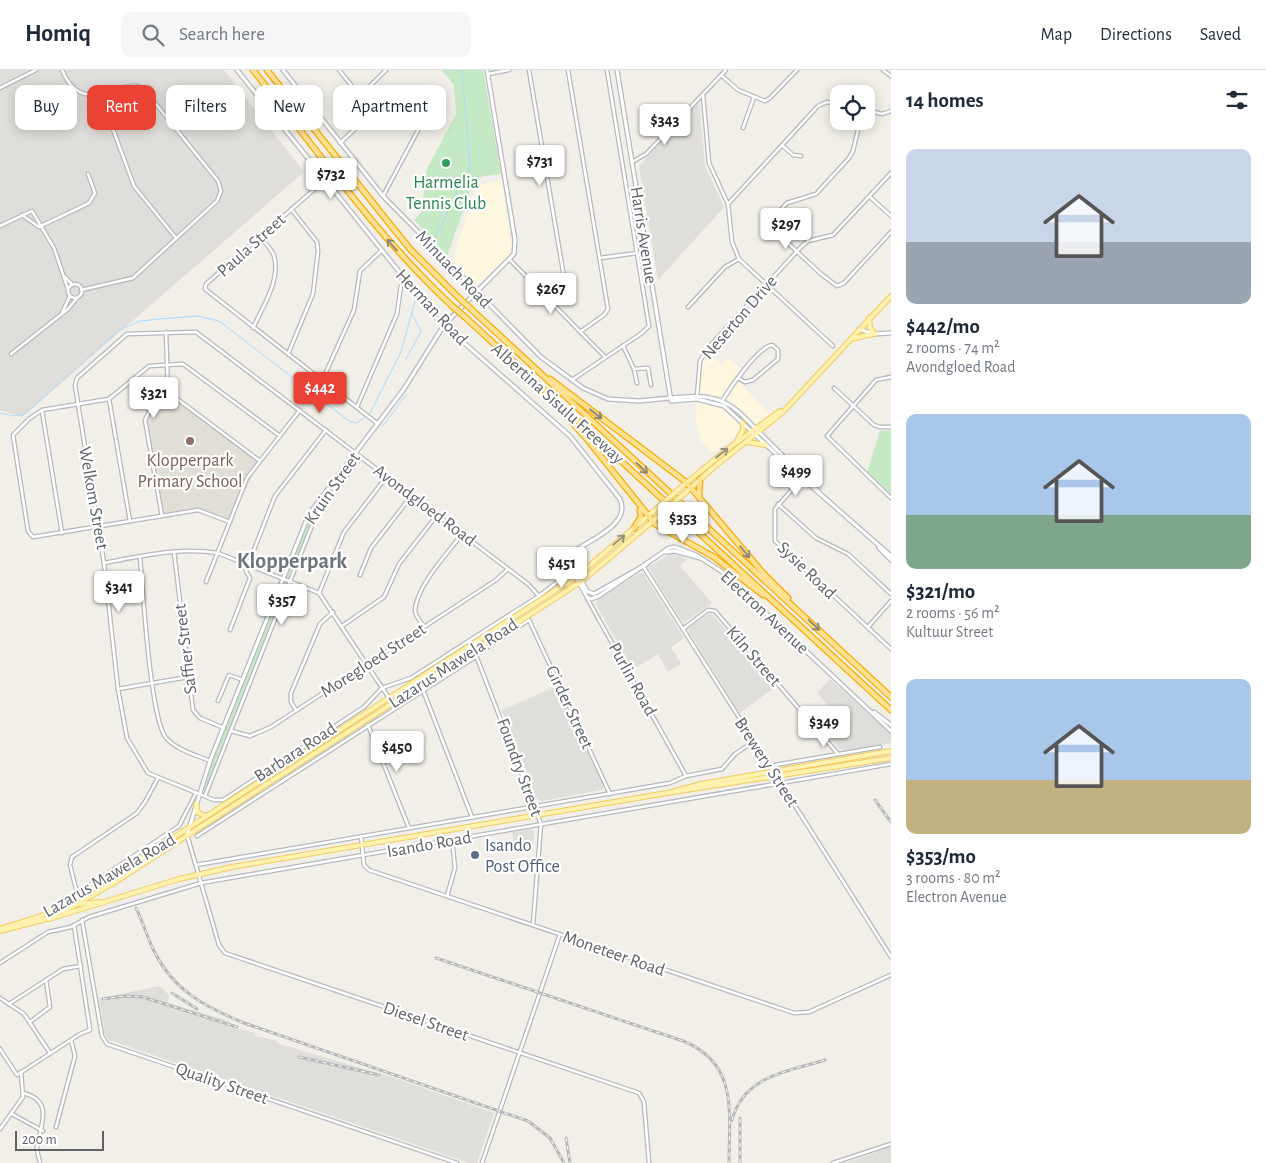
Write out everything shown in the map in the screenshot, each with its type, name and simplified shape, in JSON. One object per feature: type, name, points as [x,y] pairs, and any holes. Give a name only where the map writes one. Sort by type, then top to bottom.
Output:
[{"type":"highway","name":"Albertina Sisulu Freeway","points":[[253,70],[383,235],[417,272],[891,710]]},
{"type":"highway","name":"Albertina Sisulu Freeway","points":[[267,70],[411,250],[458,297],[891,697]]},
{"type":"highway","points":[[543,374],[686,482],[750,558],[795,607]]},
{"type":"highway","points":[[544,391],[587,439],[652,522],[714,557],[776,604]]},
{"type":"highway","points":[[699,496],[700,479]]},
{"type":"highway","points":[[634,528],[641,516],[636,501]]},
{"type":"main road","name":"Herman Road","points":[[237,70],[402,278],[444,326],[568,434],[620,499],[622,510],[618,520],[576,550],[571,558],[573,568]]},
{"type":"main road","name":"Minuach Road","points":[[283,70],[383,196],[541,356],[572,380],[589,391],[608,399],[620,401],[697,397],[721,402]]},
{"type":"main road","name":"Harris Avenue","points":[[617,70],[669,399]]},
{"type":"main road","points":[[488,72],[516,240],[515,250],[510,260]]},
{"type":"main road","name":"Kruin Street","points":[[187,835],[198,794],[210,761],[309,514],[413,376],[444,326],[510,260]]},
{"type":"main road","points":[[788,406],[891,296]]},
{"type":"main road","points":[[869,318],[870,328],[874,334]]},
{"type":"main road","points":[[859,329],[874,334]]},
{"type":"main road","points":[[850,339],[891,333]]},
{"type":"main road","points":[[721,402],[743,423],[759,432],[803,477],[891,560]]},
{"type":"main road","points":[[721,402],[733,407],[753,430],[755,436],[803,477]]},
{"type":"main road","name":"Lazarus Mawela Road","points":[[0,930],[49,919],[79,904],[406,693],[579,574],[686,482],[736,442],[788,406]]},
{"type":"main road","name":"Lazarus Mawela Road","points":[[0,930],[54,910],[108,880],[389,698],[581,582],[788,406]]},
{"type":"main road","points":[[736,442],[744,430],[743,423]]},
{"type":"main road","points":[[747,442],[765,445]]},
{"type":"main road","name":"Electron Avenue","points":[[581,582],[587,591],[594,594],[648,564],[669,548],[675,547],[701,559],[729,578],[891,731]]},
{"type":"main road","points":[[879,547],[891,556]]},
{"type":"main road","name":"Electron Avenue","points":[[587,597],[596,597],[643,566]]},
{"type":"main road","points":[[573,568],[579,574],[581,582]]},
{"type":"main road","points":[[573,568],[579,574]]},
{"type":"main road","name":"Purlin Road","points":[[581,582],[587,597]]},
{"type":"main road","points":[[389,698],[406,693]]},
{"type":"main road","name":"Electron Avenue","points":[[872,711],[891,725]]},
{"type":"main road","name":"Isando Road","points":[[673,792],[772,771],[891,750]]},
{"type":"main road","name":"Isando Road","points":[[49,919],[198,874],[673,792],[891,758]]},
{"type":"main road","points":[[196,804],[198,813],[206,816]]},
{"type":"main road","name":"Isando Road","points":[[79,904],[103,902]]},
{"type":"main road","points":[[54,910],[79,904]]},
{"type":"street","points":[[0,88],[36,70]]},
{"type":"street","points":[[62,70],[68,82],[76,90],[87,92]]},
{"type":"street","points":[[339,70],[351,85]]},
{"type":"street","points":[[371,85],[386,70]]},
{"type":"street","points":[[488,72],[509,70]]},
{"type":"street","points":[[529,70],[565,283],[563,294],[554,305]]},
{"type":"street","points":[[568,70],[608,310],[580,332]]},
{"type":"street","points":[[572,380],[648,330],[649,325],[607,70]]},
{"type":"street","points":[[632,162],[646,154],[726,70]]},
{"type":"street","points":[[721,75],[738,90],[764,100],[769,99],[797,70]]},
{"type":"street","points":[[883,70],[891,76]]},
{"type":"street","points":[[703,95],[709,163],[728,204],[732,242],[739,259],[833,346]]},
{"type":"street","points":[[743,128],[754,97]]},
{"type":"street","points":[[728,204],[820,105],[830,102]]},
{"type":"street","points":[[81,290],[132,278],[218,201],[221,193],[220,184],[156,104]]},
{"type":"street","points":[[875,112],[882,114],[891,111]]},
{"type":"street","points":[[113,130],[133,183],[176,238]]},
{"type":"street","points":[[340,143],[353,130]]},
{"type":"street","points":[[383,196],[419,130]]},
{"type":"street","points":[[858,130],[853,151],[849,158],[816,194],[786,203],[774,217],[776,233],[834,286],[844,283],[891,232]]},
{"type":"street","points":[[782,145],[793,154],[801,156]]},
{"type":"street","name":"Neserton Drive","points":[[697,397],[702,356],[806,242],[833,235],[891,173]]},
{"type":"street","points":[[39,227],[89,203],[95,193],[88,174]]},
{"type":"street","name":"Paula Street","points":[[253,328],[206,292],[206,284],[325,179]]},
{"type":"street","points":[[870,196],[891,216]]},
{"type":"street","points":[[288,354],[313,294],[318,246],[291,209]]},
{"type":"street","points":[[0,226],[32,211],[39,227]]},
{"type":"street","points":[[21,215],[28,217],[39,227],[52,245],[70,296],[61,314]]},
{"type":"street","points":[[260,237],[274,254],[274,266],[272,286],[253,328],[378,424]]},
{"type":"street","points":[[322,381],[354,308],[360,271],[381,251]]},
{"type":"street","points":[[600,258],[637,253]]},
{"type":"street","points":[[688,308],[723,269],[739,259]]},
{"type":"street","points":[[510,260],[606,357]]},
{"type":"street","points":[[63,275],[81,290]]},
{"type":"street","points":[[356,407],[396,318],[402,278]]},
{"type":"street","points":[[68,290],[73,285]]},
{"type":"street","points":[[11,354],[68,310],[76,298],[81,295],[81,290]]},
{"type":"street","points":[[70,296],[76,298]]},
{"type":"street","name":"Avondgloed Road","points":[[82,372],[127,334],[191,330],[200,334],[508,569],[535,590],[538,596]]},
{"type":"street","points":[[162,516],[145,420],[149,412],[168,392],[166,332]]},
{"type":"street","points":[[721,402],[738,378],[767,346],[772,345],[778,350],[778,359],[753,380],[747,382],[738,378]]},
{"type":"street","points":[[623,346],[634,369],[637,383]]},
{"type":"street","points":[[230,522],[200,511],[34,538],[28,533],[13,435],[29,419],[42,410],[109,399],[148,366],[167,364],[186,365],[280,436]]},
{"type":"street","points":[[634,369],[647,368],[652,385]]},
{"type":"street","name":"Welkom Street","points":[[82,372],[75,383],[99,527],[118,689],[128,741],[146,770],[158,778],[198,794]]},
{"type":"street","points":[[891,377],[876,380],[828,432],[827,437],[829,441],[891,498]]},
{"type":"street","points":[[834,388],[876,426],[891,427]]},
{"type":"street","points":[[168,392],[260,461]]},
{"type":"street","points":[[109,399],[130,522]]},
{"type":"street","points":[[42,410],[62,533]]},
{"type":"street","points":[[206,582],[247,478],[300,410]]},
{"type":"street","points":[[230,630],[250,578],[246,571],[248,565],[275,496],[326,430]]},
{"type":"street","name":"Kruin Street","points":[[206,796],[316,517],[361,457]]},
{"type":"street","points":[[319,593],[344,532],[387,476]]},
{"type":"street","points":[[803,477],[778,504],[816,538],[847,553],[891,594]]},
{"type":"street","points":[[360,575],[372,546],[412,495]]},
{"type":"street","name":"Sysie Road","points":[[778,504],[774,515],[775,541],[891,649]]},
{"type":"street","points":[[342,626],[383,598],[400,562],[437,515]]},
{"type":"street","points":[[424,627],[415,612],[419,599],[428,579],[462,534]]},
{"type":"street","points":[[104,563],[198,550],[218,553],[319,593],[334,612],[389,698]]},
{"type":"street","name":"Saffier Street","points":[[174,552],[188,677],[195,714],[202,720],[224,728]]},
{"type":"street","points":[[140,557],[152,683],[160,727],[165,737],[177,747],[210,761]]},
{"type":"street","name":"Brewery Street","points":[[643,566],[891,957]]},
{"type":"street","name":"Barbara Road","points":[[198,794],[216,801],[223,800],[359,711],[371,702],[382,688],[409,679],[538,596],[573,568]]},
{"type":"street","name":"Moregloed Street","points":[[232,731],[244,736],[254,735],[296,710],[499,578],[508,569]]},
{"type":"street","name":"Purlin Road","points":[[587,597],[686,776]]},
{"type":"street","points":[[868,627],[891,601]]},
{"type":"street","name":"Kiln Street","points":[[683,629],[708,610],[715,611],[838,754]]},
{"type":"street","points":[[296,710],[291,702],[291,693],[320,624],[334,612]]},
{"type":"street","name":"Girder Street","points":[[477,655],[529,620],[610,794]]},
{"type":"street","name":"Foundry Street","points":[[473,647],[536,806],[541,824],[533,925]]},
{"type":"street","points":[[197,836],[477,655]]},
{"type":"street","points":[[218,701],[229,675],[243,680]]},
{"type":"street","points":[[118,689],[188,677]]},
{"type":"street","points":[[423,690],[472,817]]},
{"type":"street","points":[[368,725],[409,828]]},
{"type":"street","name":"Isando Road","points":[[196,865],[670,783],[686,776],[722,769],[735,754],[754,742]]},
{"type":"street","points":[[769,766],[880,747]]},
{"type":"street","name":"Isando Road","points":[[0,963],[48,932],[201,883],[891,764]]},
{"type":"street","points":[[158,778],[137,813],[72,857],[70,861],[73,884],[78,890],[84,889],[179,826],[198,794]]},
{"type":"street","name":"Diesel Street","points":[[187,835],[219,945],[225,953],[639,1093],[644,1102],[648,1163]]},
{"type":"street","points":[[361,836],[363,856]]},
{"type":"street","points":[[447,896],[455,868],[452,840]]},
{"type":"street","name":"Moneteer Road","points":[[363,856],[364,865],[369,870],[798,1014],[809,1012],[891,976]]},
{"type":"street","name":"Quality Street","points":[[82,920],[102,1036],[107,1044],[458,1163]]},
{"type":"street","points":[[0,1049],[17,1075],[70,1040],[89,1031],[91,1026],[74,925]]},
{"type":"street","points":[[482,1163],[560,934]]},
{"type":"street","points":[[9,1004],[64,969],[81,966]]},
{"type":"street","points":[[30,1022],[50,1006],[46,980]]},
{"type":"street","points":[[0,998],[24,1014],[50,1053]]},
{"type":"street","points":[[56,1127],[75,1056],[70,1040]]},
{"type":"street","points":[[0,1129],[12,1114],[24,1093],[21,1072]]},
{"type":"street","points":[[24,1093],[31,1096],[42,1106],[43,1131],[37,1147],[40,1163]]},
{"type":"street","points":[[12,1114],[43,1131]]},
{"type":"street","points":[[833,1163],[891,1144]]},
{"type":"shaded area","points":[[0,70],[224,70],[236,85],[166,85],[166,130],[245,130],[245,97],[255,110],[255,130],[271,130],[304,172],[22,417],[0,410]]},
{"type":"shaded area","points":[[699,101],[705,166],[724,207],[658,280],[639,166]]},
{"type":"shaded area","points":[[502,179],[512,252],[476,286],[452,260],[477,186]]},
{"type":"shaded area","points":[[708,352],[722,365],[729,358],[741,369],[734,376],[770,415],[753,427],[747,421],[734,437],[713,452],[701,442],[695,419],[703,359]]},
{"type":"shaded area","name":"Klopperpark Primary School","points":[[171,394],[258,463],[229,524],[196,510],[161,516],[145,420]]},
{"type":"shaded area","points":[[671,553],[687,559],[680,566],[712,603],[685,622],[682,621],[649,569],[650,566]]},
{"type":"shaded area","points":[[639,573],[643,573],[684,638],[671,647],[681,664],[668,672],[658,654],[632,670],[596,604],[597,600]]},
{"type":"shaded area","points":[[709,614],[713,615],[775,687],[740,713],[689,632],[689,628]]},
{"type":"shaded area","points":[[830,679],[891,734],[891,743],[843,751],[839,748],[810,716],[829,706],[817,693]]},
{"type":"shaded area","points":[[557,686],[604,786],[602,790],[542,801],[537,799],[502,710]]},
{"type":"shaded area","points":[[531,829],[534,832],[533,847],[515,850],[512,832]]},
{"type":"shaded area","points":[[160,986],[169,995],[168,1003],[229,1021],[228,1026],[255,1033],[255,1036],[278,1041],[279,1044],[395,1078],[494,1113],[477,1163],[469,1163],[109,1040],[105,1035],[99,998]]},
{"type":"shaded area","points":[[891,1147],[891,1163],[845,1163]]},
{"type":"green space","points":[[442,70],[483,70],[501,174],[484,176],[474,180],[447,256],[414,220],[421,213],[427,169],[456,114],[454,85]]},
{"type":"green space","points":[[891,430],[891,494],[867,472],[880,431]]},
{"type":"green space","points":[[356,456],[358,458],[315,516],[288,578],[286,576],[288,570],[308,519]]},
{"type":"green space","points":[[286,582],[287,585],[204,793],[205,781],[283,584]]},
{"type":"waterway","points":[[434,240],[470,166],[462,70]]},
{"type":"waterway","points":[[370,413],[401,352],[415,301]]},
{"type":"waterway","points":[[406,359],[421,331],[412,314]]},
{"type":"waterway","points":[[0,413],[13,416],[25,414],[119,330],[140,321],[197,316],[219,321],[349,421],[356,423],[364,418]]},
{"type":"waterway","points":[[383,426],[406,395]]},
{"type":"railway","points":[[875,800],[891,822]]},
{"type":"railway","points":[[136,908],[162,965],[181,987],[203,1003],[244,1023],[528,1121],[550,1138],[564,1163]]},
{"type":"railway","points":[[436,958],[683,1041],[701,1051],[714,1062],[722,1076],[727,1092],[730,1126],[729,1163]]},
{"type":"railway","points":[[172,993],[197,1009]]},
{"type":"railway","points":[[103,999],[125,996],[143,997],[237,1027]]},
{"type":"railway","points":[[299,1057],[379,1075]]},
{"type":"railway","points":[[732,1120],[738,1105],[746,1093],[757,1084],[782,1072],[825,1060]]},
{"type":"railway","points":[[740,1118],[740,1163]]},
{"type":"railway","points":[[566,1138],[570,1163]]},
{"type":"place","name":"Harmelia Tennis Club","points":[[446,163]]},
{"type":"place","name":"Klopperpark Primary School","points":[[190,441]]},
{"type":"place","name":"Isando Post Office","points":[[475,855]]},
{"type":"district","name":"Klopperpark","points":[[292,560]]}]
